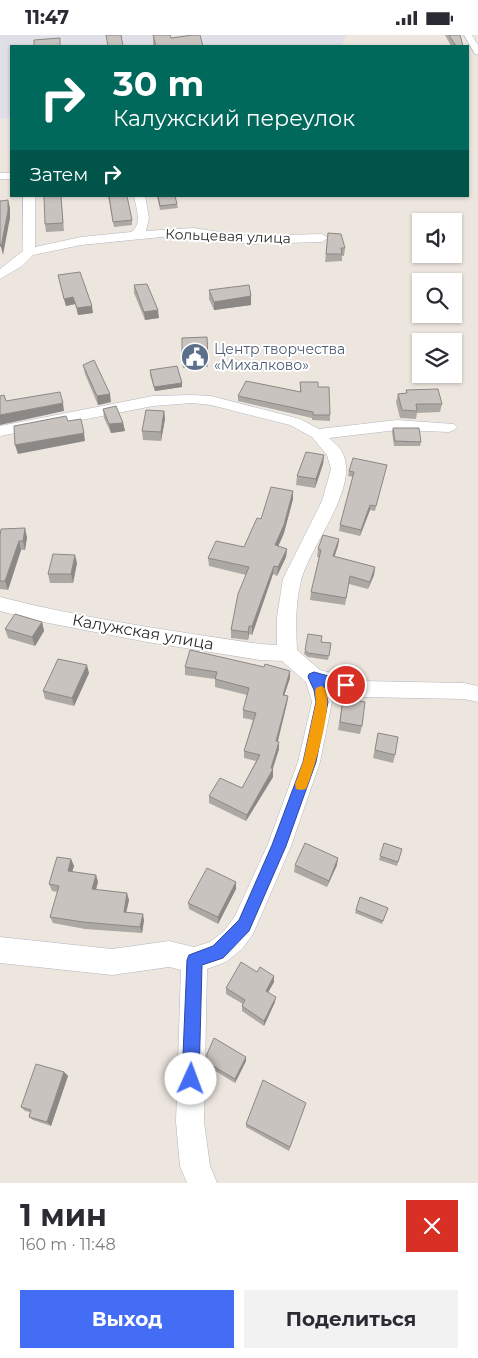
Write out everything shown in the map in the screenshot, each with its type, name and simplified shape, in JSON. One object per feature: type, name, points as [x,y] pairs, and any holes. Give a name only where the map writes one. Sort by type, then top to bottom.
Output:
[{"type":"street","points":[[468,35],[477,48]]},
{"type":"street","points":[[29,197],[29,252]]},
{"type":"street","name":"Кольцевая улица","points":[[135,235],[142,231],[144,225],[139,197]]},
{"type":"street","name":"Кольцевая улица","points":[[0,275],[18,263],[29,252],[81,241],[183,232],[248,239],[322,238]]},
{"type":"street","points":[[0,431],[153,401],[192,399],[211,401],[295,422],[317,434],[335,453],[339,469],[330,501],[292,579],[286,617],[287,653],[314,677],[320,690],[322,702],[309,762],[279,846],[239,933],[217,953],[194,960],[169,954],[112,962],[0,950]]},
{"type":"street","points":[[317,434],[397,425],[449,427]]},
{"type":"street","name":"Калужская улица","points":[[0,604],[38,614],[148,634],[260,652],[287,653]]},
{"type":"street","points":[[314,677],[362,689],[464,691],[478,694]]},
{"type":"street","points":[[194,960],[190,1122],[194,1167],[202,1183]]},
{"type":"shaded area","points":[[0,35],[347,35],[342,45],[10,45],[10,118],[0,119]]},
{"type":"building","points":[[106,35],[121,35],[123,45],[108,45]]},
{"type":"building","points":[[153,35],[170,35],[171,38],[200,35],[203,45],[156,45]]},
{"type":"building","points":[[449,35],[460,35],[463,45],[455,45]]},
{"type":"building","points":[[60,38],[60,45],[34,45],[34,40]]},
{"type":"building","points":[[44,197],[61,197],[63,223],[45,224]]},
{"type":"building","points":[[109,197],[127,197],[132,220],[113,222]]},
{"type":"building","points":[[158,197],[175,197],[177,204],[160,206]]},
{"type":"building","points":[[8,200],[8,211],[1,247],[0,201]]},
{"type":"building","points":[[328,233],[341,234],[345,248],[341,248],[342,254],[326,254]]},
{"type":"building","points":[[80,272],[92,306],[77,308],[73,297],[64,299],[58,275]]},
{"type":"building","points":[[147,284],[158,310],[144,312],[134,285]]},
{"type":"building","points":[[249,285],[251,296],[214,302],[209,290]]},
{"type":"building","points":[[207,337],[208,359],[182,359],[182,338]]},
{"type":"building","points":[[94,360],[110,394],[97,396],[83,365]]},
{"type":"building","points":[[177,366],[182,383],[154,387],[150,370]]},
{"type":"building","points":[[246,381],[301,392],[300,382],[318,382],[318,387],[329,387],[330,415],[313,415],[313,412],[238,396]]},
{"type":"building","points":[[438,389],[442,404],[416,404],[417,411],[402,410],[398,394],[407,393],[406,390]]},
{"type":"building","points":[[60,392],[63,403],[0,415],[0,396],[4,395],[6,401]]},
{"type":"building","points":[[116,406],[123,423],[109,424],[103,409]]},
{"type":"building","points":[[146,410],[164,411],[161,432],[142,431]]},
{"type":"building","points":[[66,416],[68,421],[81,419],[84,433],[15,445],[14,426]]},
{"type":"building","points":[[393,428],[419,428],[421,442],[395,441]]},
{"type":"building","points":[[306,452],[324,455],[316,479],[297,476]]},
{"type":"building","points":[[353,458],[387,465],[376,506],[370,505],[361,530],[340,525],[354,472],[349,471]]},
{"type":"building","points":[[271,487],[293,491],[284,525],[275,545],[287,549],[278,567],[274,566],[252,626],[249,626],[248,632],[231,630],[238,594],[249,567],[208,558],[216,541],[244,547],[257,518],[261,519]]},
{"type":"building","points":[[25,528],[23,541],[19,541],[5,581],[0,581],[1,529]]},
{"type":"building","points":[[323,535],[339,539],[333,556],[375,567],[370,582],[350,576],[346,598],[311,592],[321,550],[318,549]]},
{"type":"building","points":[[53,554],[75,555],[71,574],[48,574]]},
{"type":"building","points":[[15,614],[42,622],[32,637],[5,629]]},
{"type":"building","points":[[308,634],[322,636],[321,642],[331,643],[329,656],[308,653],[305,650]]},
{"type":"building","points":[[190,650],[264,667],[265,664],[290,671],[283,695],[288,696],[276,741],[279,742],[271,768],[273,769],[247,815],[209,796],[220,778],[242,788],[260,755],[244,751],[256,713],[243,710],[249,688],[215,679],[217,672],[185,667]]},
{"type":"building","points":[[58,659],[87,665],[72,698],[43,691]]},
{"type":"building","points":[[343,698],[365,702],[362,726],[340,722]]},
{"type":"building","points":[[378,733],[398,737],[395,755],[375,750]]},
{"type":"building","points":[[305,843],[338,858],[329,881],[295,865]]},
{"type":"building","points":[[384,843],[402,849],[398,862],[380,856]]},
{"type":"building","points":[[57,857],[71,859],[68,871],[96,875],[92,889],[127,893],[124,912],[143,914],[140,927],[50,917],[59,886],[49,884]]},
{"type":"building","points":[[207,868],[236,882],[218,917],[188,903]]},
{"type":"building","points":[[360,897],[388,908],[383,921],[356,910]]},
{"type":"building","points":[[241,962],[257,972],[260,967],[274,976],[266,991],[276,997],[264,1021],[242,1006],[245,1000],[226,988]]},
{"type":"building","points":[[214,1038],[246,1057],[235,1079],[206,1062],[207,1054]]},
{"type":"building","points":[[36,1064],[64,1072],[47,1122],[29,1117],[31,1110],[21,1107]]},
{"type":"building","points":[[263,1080],[306,1103],[290,1147],[246,1124]]},
{"type":"slow traffic","points":[[301,784],[309,762],[322,702],[321,692]]},
{"type":"place","name":"Центр творчества «Михалково»","points":[[195,357]]},
{"type":"route","points":[[191,1079],[194,960],[217,953],[239,933],[279,846],[309,762],[322,702],[322,696],[314,677],[346,685]]}]
